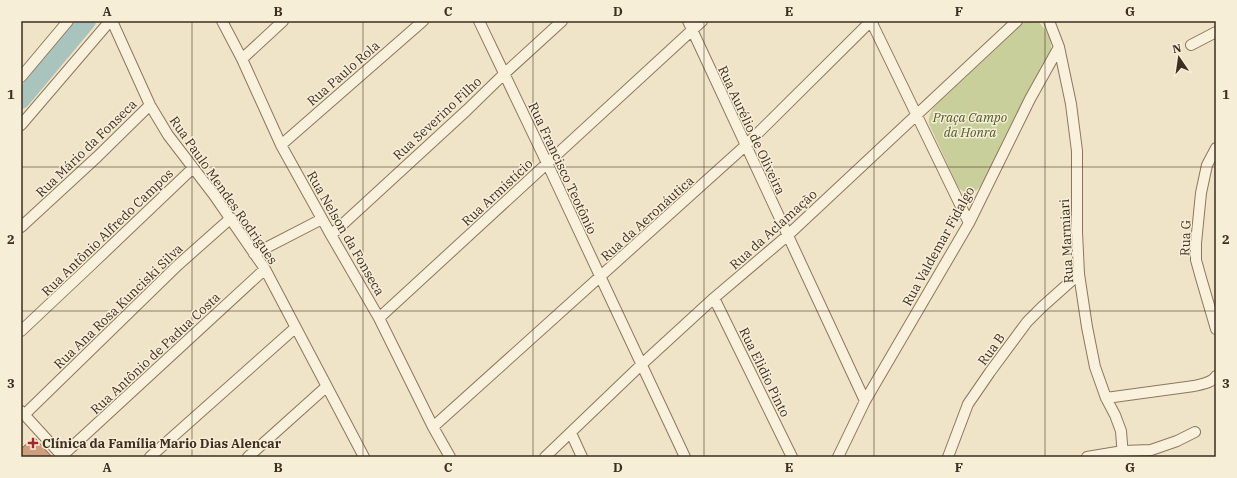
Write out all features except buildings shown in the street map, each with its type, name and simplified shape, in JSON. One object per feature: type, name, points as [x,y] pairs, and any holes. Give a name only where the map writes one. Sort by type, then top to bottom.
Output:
[{"type":"street","points":[[21,76],[68,21]]},
{"type":"street","points":[[21,125],[111,21]]},
{"type":"street","name":"Rua Paulo Mendes Rodrigues","points":[[111,21],[150,105],[168,135],[231,218],[265,269],[326,388],[364,457]]},
{"type":"street","name":"Rua Nelson da Fonseca","points":[[222,21],[242,59],[281,145],[379,318],[433,427],[450,457]]},
{"type":"street","points":[[242,59],[283,21]]},
{"type":"street","name":"Rua Paulo Rola","points":[[281,145],[423,21]]},
{"type":"street","name":"Rua Francisco Teotônio","points":[[478,21],[548,163],[600,278],[686,457]]},
{"type":"street","name":"Rua Severino Filho","points":[[331,235],[562,21]]},
{"type":"street","name":"Rua Armistício","points":[[379,318],[548,163],[690,25],[702,21]]},
{"type":"street","points":[[871,21],[969,223]]},
{"type":"street","name":"Rua da Aeronáutica","points":[[433,427],[745,146],[871,21]]},
{"type":"street","name":"Rua da Aclamação","points":[[545,457],[642,364],[714,298],[787,236],[1017,21]]},
{"type":"street","name":"Rua Marmiari","points":[[1049,21],[1059,47],[1071,104],[1077,151],[1077,232],[1079,274],[1087,327],[1095,367],[1106,398],[1121,431],[1123,454]]},
{"type":"street","name":"Rua Aurélio de Oliveira","points":[[690,25],[865,401]]},
{"type":"street","points":[[1191,45],[1216,32]]},
{"type":"street","name":"Rua Valdemar Fidalgo","points":[[838,457],[865,401],[969,223],[1030,99],[1059,47]]},
{"type":"street","name":"Rua Mário da Fonseca","points":[[21,227],[97,157],[150,105]]},
{"type":"street","name":"Rua G","points":[[1216,148],[1212,168],[1201,193],[1197,227],[1196,260],[1216,329]]},
{"type":"street","name":"Rua Antônio Alfredo Campos","points":[[21,331],[193,168]]},
{"type":"street","name":"Rua Ana Rosa Kunciski Silva","points":[[23,413],[178,265],[231,218]]},
{"type":"street","points":[[254,254],[322,219]]},
{"type":"street","name":"Rua Antônio de Padua Costa","points":[[63,456],[265,269]]},
{"type":"street","name":"Rua B","points":[[948,457],[968,404],[990,372],[1027,322],[1079,274]]},
{"type":"street","name":"Rua Elidio Pinto","points":[[714,298],[792,457]]},
{"type":"street","points":[[150,457],[295,328]]},
{"type":"street","points":[[1106,398],[1194,386],[1207,383],[1216,376]]},
{"type":"street","points":[[248,457],[326,388]]},
{"type":"street","points":[[23,413],[63,456]]},
{"type":"street","points":[[1087,457],[1123,454],[1152,454],[1195,432]]},
{"type":"street","points":[[571,433],[582,457]]},
{"type":"green space","name":"Praça Campo da Honra","points":[[1025,21],[1038,21],[1046,31],[1051,41],[1051,50],[980,187],[969,193],[963,191],[958,187],[929,124],[930,116],[933,108]]},
{"type":"waterway","points":[[21,100],[87,21]]},
{"type":"place","name":"Clínica da Família Mario Dias Alencar","points":[[33,443]]}]
